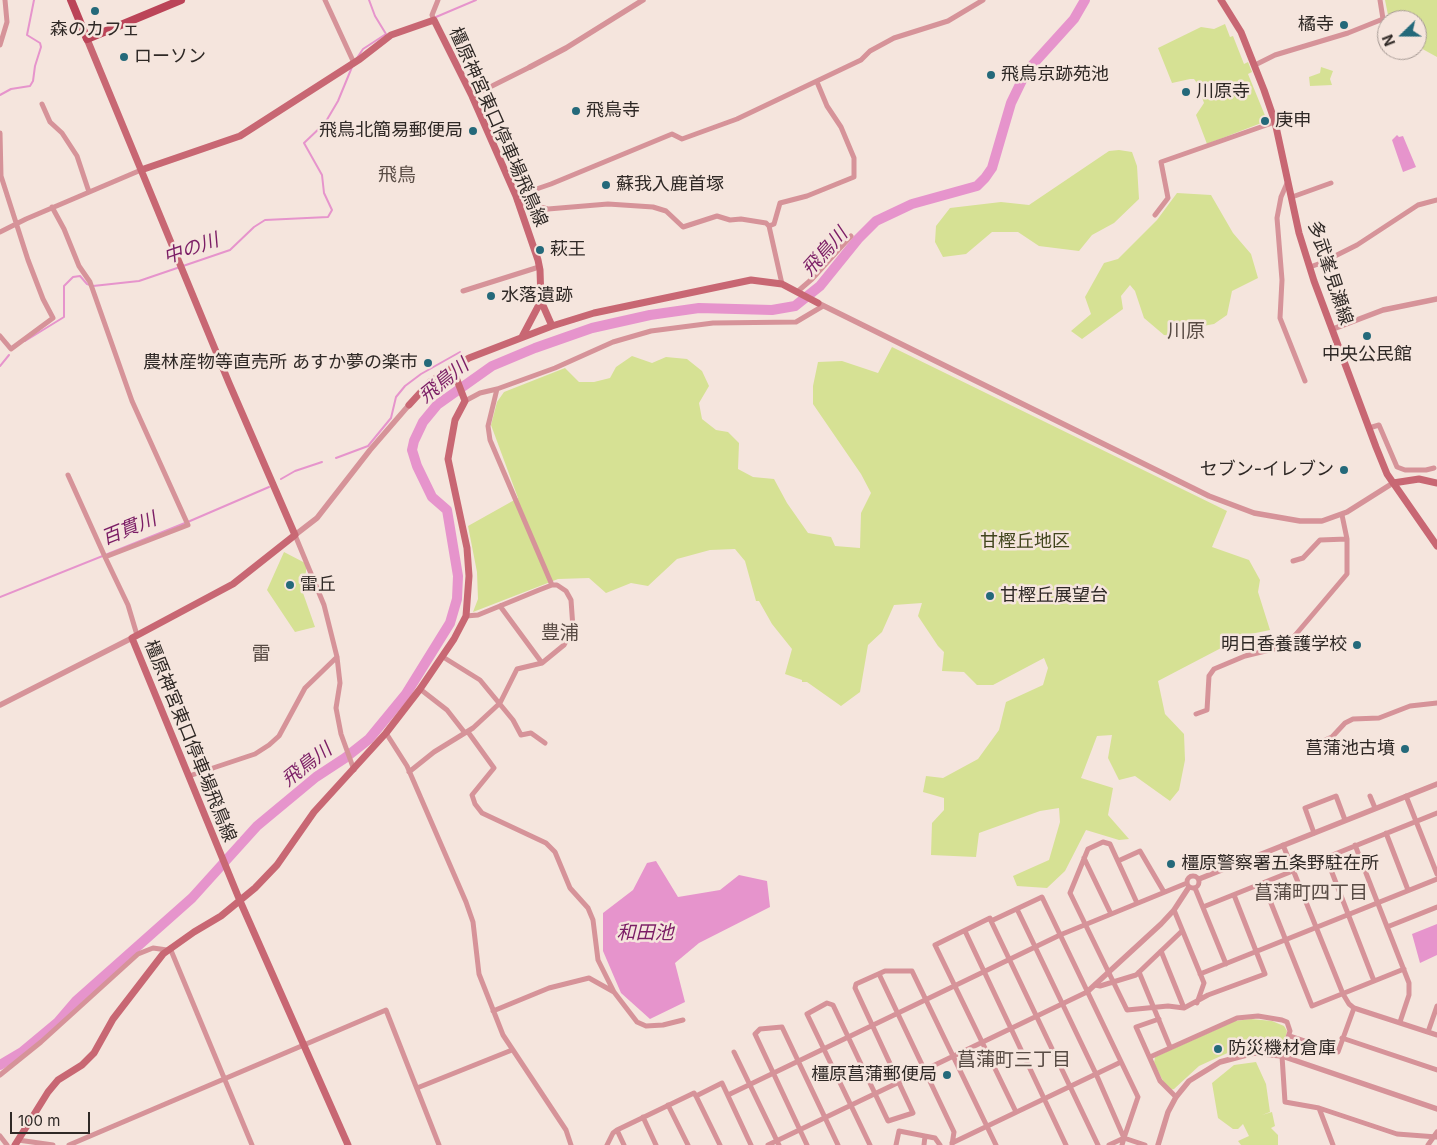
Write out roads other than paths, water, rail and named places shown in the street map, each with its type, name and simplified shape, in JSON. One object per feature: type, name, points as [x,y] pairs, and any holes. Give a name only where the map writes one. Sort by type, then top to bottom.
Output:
[{"type":"main road","points":[[71,0],[232,391],[295,535]]},
{"type":"main road","points":[[87,39],[181,0]]},
{"type":"main road","name":"多武峯見瀬線","points":[[1221,0],[1241,32],[1275,122],[1310,266],[1369,428],[1393,483],[1437,546]]},
{"type":"main road","name":"橿原神宮東口停車場飛鳥線","points":[[142,170],[240,136],[354,62],[391,35],[434,20],[472,96],[516,199],[539,267],[541,301],[552,326]]},
{"type":"main road","points":[[409,405],[420,391],[452,367],[469,358],[552,326],[679,293],[751,280],[782,284],[820,305]]},
{"type":"main road","points":[[522,338],[541,301]]},
{"type":"main road","points":[[17,1142],[48,1092],[58,1080],[82,1065],[94,1053],[113,1019],[169,949],[240,902],[277,865],[314,812],[386,733],[443,657],[466,616],[469,582],[467,548],[448,459],[455,420],[464,398],[452,367]]},
{"type":"main road","points":[[1393,483],[1419,479],[1437,483]]},
{"type":"main road","name":"橿原神宮東口停車場飛鳥線","points":[[295,535],[233,584],[134,636],[229,876],[348,1145]]},
{"type":"street","points":[[0,45],[7,22],[5,0]]},
{"type":"street","points":[[326,0],[354,62]]},
{"type":"street","points":[[434,20],[432,15],[438,0]]},
{"type":"street","points":[[472,96],[566,48],[643,0]]},
{"type":"street","points":[[516,199],[672,134],[682,140],[737,120],[861,60],[870,51],[894,38],[948,21],[983,0]]},
{"type":"street","points":[[1255,65],[1275,55],[1348,34],[1383,19],[1380,0]]},
{"type":"street","points":[[769,226],[774,224],[776,207],[780,203],[807,196],[854,177],[854,158],[851,150],[842,127],[827,106],[817,82]]},
{"type":"street","points":[[42,104],[50,122],[62,133],[77,156],[89,192]]},
{"type":"street","points":[[1155,215],[1168,198],[1161,162],[1275,122]]},
{"type":"street","points":[[0,133],[1,176],[43,299],[53,318],[11,349],[0,336]]},
{"type":"street","points":[[0,232],[142,170]]},
{"type":"street","points":[[1288,180],[1281,197],[1277,218],[1282,280],[1280,318],[1305,381]]},
{"type":"street","points":[[1292,197],[1331,183]]},
{"type":"street","points":[[516,199],[548,209],[608,204],[653,208],[666,211],[683,228],[718,216],[730,220],[763,223],[769,226]]},
{"type":"street","points":[[1310,266],[1321,263],[1357,245],[1418,205],[1437,200]]},
{"type":"street","points":[[52,208],[64,230],[79,266],[90,282],[132,401],[187,523],[104,554]]},
{"type":"street","points":[[769,226],[782,284]]},
{"type":"street","points":[[796,292],[812,279],[851,236]]},
{"type":"street","points":[[463,291],[539,267]]},
{"type":"street","points":[[1333,329],[1383,310],[1437,299]]},
{"type":"street","points":[[464,398],[497,389],[580,359],[613,342],[651,331],[713,323],[796,322],[820,305],[1220,501],[1259,514],[1300,521],[1322,521],[1342,515],[1393,483]]},
{"type":"street","points":[[497,389],[488,426],[490,440],[552,585]]},
{"type":"street","points":[[354,770],[346,748],[336,708],[340,683],[337,657],[324,605],[295,535],[317,518],[370,450],[409,405]]},
{"type":"street","points":[[1369,428],[1379,425],[1397,467],[1405,470],[1434,468]]},
{"type":"street","points":[[0,705],[134,636],[128,605],[68,475]]},
{"type":"street","points":[[1196,714],[1205,713],[1207,710],[1209,676],[1214,669],[1245,656],[1286,646],[1347,574],[1346,539],[1342,515]]},
{"type":"street","points":[[1293,561],[1303,558],[1320,540],[1346,539]]},
{"type":"street","points":[[409,772],[434,752],[466,732],[500,703],[517,670],[542,663],[564,645],[573,628],[571,600],[566,591],[557,585],[552,585],[478,615],[466,616]]},
{"type":"street","points":[[500,606],[542,663]]},
{"type":"street","points":[[189,776],[255,754],[269,745],[279,736],[305,688],[337,657]]},
{"type":"street","points":[[443,657],[480,680],[500,703],[521,735],[531,733],[545,743]]},
{"type":"street","points":[[420,689],[447,710],[494,768],[472,795],[475,804],[482,812],[546,843],[555,852],[570,888],[588,908],[594,920],[598,960],[614,992],[637,1022],[646,1026],[663,1025],[683,1020]]},
{"type":"street","points":[[1318,743],[1332,737],[1345,722],[1353,719],[1379,718],[1410,706],[1437,703]]},
{"type":"street","points":[[386,733],[398,749],[409,772],[466,902],[473,922],[479,974],[494,1011],[512,1050],[566,1130],[571,1145]]},
{"type":"street","points":[[728,1095],[1085,924],[1164,892],[1199,883],[1199,879],[1437,784]]},
{"type":"street","points":[[1314,833],[1305,808],[1336,796],[1345,820]]},
{"type":"street","points":[[1370,796],[1375,808]]},
{"type":"street","points":[[1406,796],[1437,874]]},
{"type":"street","points":[[1203,907],[1437,813]]},
{"type":"street","points":[[1386,833],[1408,890]]},
{"type":"street","points":[[1137,903],[1110,844],[1104,842],[1088,849],[1070,893],[1127,1010],[1154,1007],[1184,1008],[1197,1003],[1208,995],[1265,974],[1234,895]]},
{"type":"street","points":[[1283,845],[1343,994],[1354,1008],[1437,1035]]},
{"type":"street","points":[[1355,845],[1388,927],[1410,990],[1400,1022]]},
{"type":"street","points":[[1118,861],[1140,852],[1164,892]]},
{"type":"street","points":[[1326,857],[1374,981]]},
{"type":"street","points":[[1084,858],[1111,914]]},
{"type":"street","points":[[1199,879],[1196,876],[1190,876],[1190,886],[1203,907],[1226,964]]},
{"type":"street","points":[[1200,974],[1437,879]]},
{"type":"street","points":[[1263,883],[1312,1006],[1404,970]]},
{"type":"street","points":[[768,1145],[778,1143],[800,1130],[1088,992],[1174,910],[1190,886]]},
{"type":"street","points":[[991,922],[1042,897],[1138,1097],[1122,1145]]},
{"type":"street","points":[[1388,927],[1437,907]]},
{"type":"street","points":[[1017,909],[1096,1074],[1124,1138]]},
{"type":"street","points":[[1174,910],[1204,983],[1197,1003]]},
{"type":"street","points":[[1016,1112],[936,945],[990,918],[1098,1145]]},
{"type":"street","points":[[965,931],[1066,1145]]},
{"type":"street","points":[[1095,985],[1100,986],[1114,983],[1139,972],[1182,931]]},
{"type":"street","points":[[0,1075],[41,1042],[138,954],[153,948],[169,949],[252,1145]]},
{"type":"street","points":[[1161,951],[1184,1008]]},
{"type":"street","points":[[870,1145],[807,1014],[827,1003],[832,1005],[888,1121],[913,1113],[854,988],[856,984],[885,971],[912,971],[996,1145]]},
{"type":"street","points":[[1139,972],[1170,1047]]},
{"type":"street","points":[[879,974],[954,1132],[952,1144]]},
{"type":"street","points":[[494,1011],[549,988],[589,978],[614,992]]},
{"type":"street","points":[[1428,1032],[1437,1006]]},
{"type":"street","points":[[1290,1036],[1338,1052],[1354,1008]]},
{"type":"street","points":[[69,1145],[386,1010],[438,1145]]},
{"type":"street","points":[[1150,1057],[1230,1020],[1250,1016],[1268,1016],[1282,1020],[1289,1026],[1290,1036],[1282,1056],[1285,1102],[1319,1108],[1397,1134],[1436,1135]]},
{"type":"street","points":[[1159,1019],[1136,1027],[1163,1085],[1176,1097]]},
{"type":"street","points":[[807,1145],[755,1034],[760,1029],[782,1028],[838,1145]]},
{"type":"street","points":[[1342,1038],[1437,1070]]},
{"type":"street","points":[[417,1088],[512,1050]]},
{"type":"street","points":[[734,1052],[778,1143]]},
{"type":"street","points":[[1158,1145],[1168,1112],[1176,1097],[1195,1075],[1228,1058],[1254,1052],[1282,1056],[1437,1109]]},
{"type":"street","points":[[952,1144],[1121,1062]]},
{"type":"street","points":[[696,1096],[722,1083],[751,1145]]},
{"type":"street","points":[[607,1145],[612,1133],[617,1130],[694,1093],[720,1145]]},
{"type":"street","points":[[668,1105],[688,1145]]},
{"type":"street","points":[[1319,1108],[1333,1145]]},
{"type":"street","points":[[643,1117],[656,1145]]},
{"type":"street","points":[[617,1130],[624,1145]]},
{"type":"street","points":[[896,1145],[899,1131],[935,1138],[940,1145]]},
{"type":"street","points":[[1428,1145],[1436,1135]]},
{"type":"street","points":[[0,1136],[7,1145]]},
{"type":"street","points":[[924,1145],[925,1136]]},
{"type":"street","points":[[1109,1145],[1124,1138],[1145,1145]]},
{"type":"street","points":[[17,1142],[53,1145]]},
{"type":"water","points":[[1397,135],[1399,137],[1403,136],[1416,167],[1403,172],[1392,140]]},
{"type":"water","name":"和田池","points":[[656,861],[678,897],[720,890],[739,875],[767,881],[770,907],[699,943],[675,963],[685,1002],[650,1019],[621,993],[603,951],[603,913],[633,890],[647,863]]},
{"type":"water","points":[[1437,924],[1437,955],[1420,963],[1412,934]]},
{"type":"waterway","points":[[0,95],[11,89],[30,86],[33,81],[41,47],[40,43],[27,35],[34,0]]},
{"type":"waterway","name":"中の川","points":[[357,58],[363,49],[386,34],[375,16],[369,0]]},
{"type":"waterway","points":[[436,17],[476,0]]},
{"type":"waterway","name":"飛鳥川","points":[[0,1065],[22,1052],[58,1022],[76,1001],[192,898],[257,826],[316,777],[369,739],[406,694],[450,623],[457,599],[458,576],[447,510],[432,497],[417,466],[412,450],[423,422],[437,405],[492,366],[535,348],[592,328],[650,315],[699,308],[772,310],[795,306],[820,286],[858,239],[876,221],[912,204],[977,186],[985,178],[992,168],[1011,103],[1026,72],[1074,19],[1085,0]]},
{"type":"waterway","name":"中の川","points":[[25,341],[64,317],[64,286],[73,277],[80,276],[87,284],[93,286],[139,281],[230,250],[254,227],[265,220],[328,217],[332,210],[324,193],[322,175],[304,143],[325,123],[338,101],[352,67]]},
{"type":"waterway","name":"百貫川","points":[[336,458],[368,446],[391,418],[396,397],[405,386],[421,374],[460,352]]},
{"type":"waterway","name":"中の川","points":[[0,366],[9,355]]},
{"type":"waterway","name":"百貫川","points":[[281,479],[295,471],[322,462]]},
{"type":"waterway","name":"百貫川","points":[[0,597],[190,521],[269,487]]},
{"type":"place","name":"森のカフェ","points":[[95,11]]},
{"type":"place","name":"橘寺","points":[[1344,25]]},
{"type":"place","name":"ローソン","points":[[124,57]]},
{"type":"place","name":"飛鳥京跡苑池","points":[[991,75]]},
{"type":"place","name":"川原寺","points":[[1186,92]]},
{"type":"place","name":"飛鳥寺","points":[[576,111]]},
{"type":"place","name":"庚申","points":[[1265,121]]},
{"type":"place","name":"飛鳥北簡易郵便局","points":[[473,131]]},
{"type":"place","name":"蘇我入鹿首塚","points":[[606,185]]},
{"type":"place","name":"萩王","points":[[540,250]]},
{"type":"place","name":"水落遺跡","points":[[491,296]]},
{"type":"place","name":"中央公民館","points":[[1367,336]]},
{"type":"place","name":"農林産物等直売所 あすか夢の楽市","points":[[428,363]]},
{"type":"place","name":"セブン-イレブン","points":[[1344,470]]},
{"type":"place","name":"雷丘","points":[[290,585]]},
{"type":"place","name":"甘樫丘展望台","points":[[990,596]]},
{"type":"place","name":"明日香養護学校","points":[[1357,645]]},
{"type":"place","name":"菖蒲池古墳","points":[[1405,749]]},
{"type":"place","name":"橿原警察署五条野駐在所","points":[[1171,864]]},
{"type":"place","name":"防災機材倉庫","points":[[1218,1049]]},
{"type":"place","name":"橿原菖蒲郵便局","points":[[947,1075]]},
{"type":"district","name":"飛鳥","points":[[397,175]]},
{"type":"district","name":"川原","points":[[1186,331]]},
{"type":"district","name":"豊浦","points":[[560,633]]},
{"type":"district","name":"雷","points":[[261,654]]},
{"type":"district","name":"菖蒲町四丁目","points":[[1311,893]]},
{"type":"district","name":"菖蒲町三丁目","points":[[1014,1060]]},
{"type":"park label","name":"甘樫丘地区","points":[[1025,542]]}]
